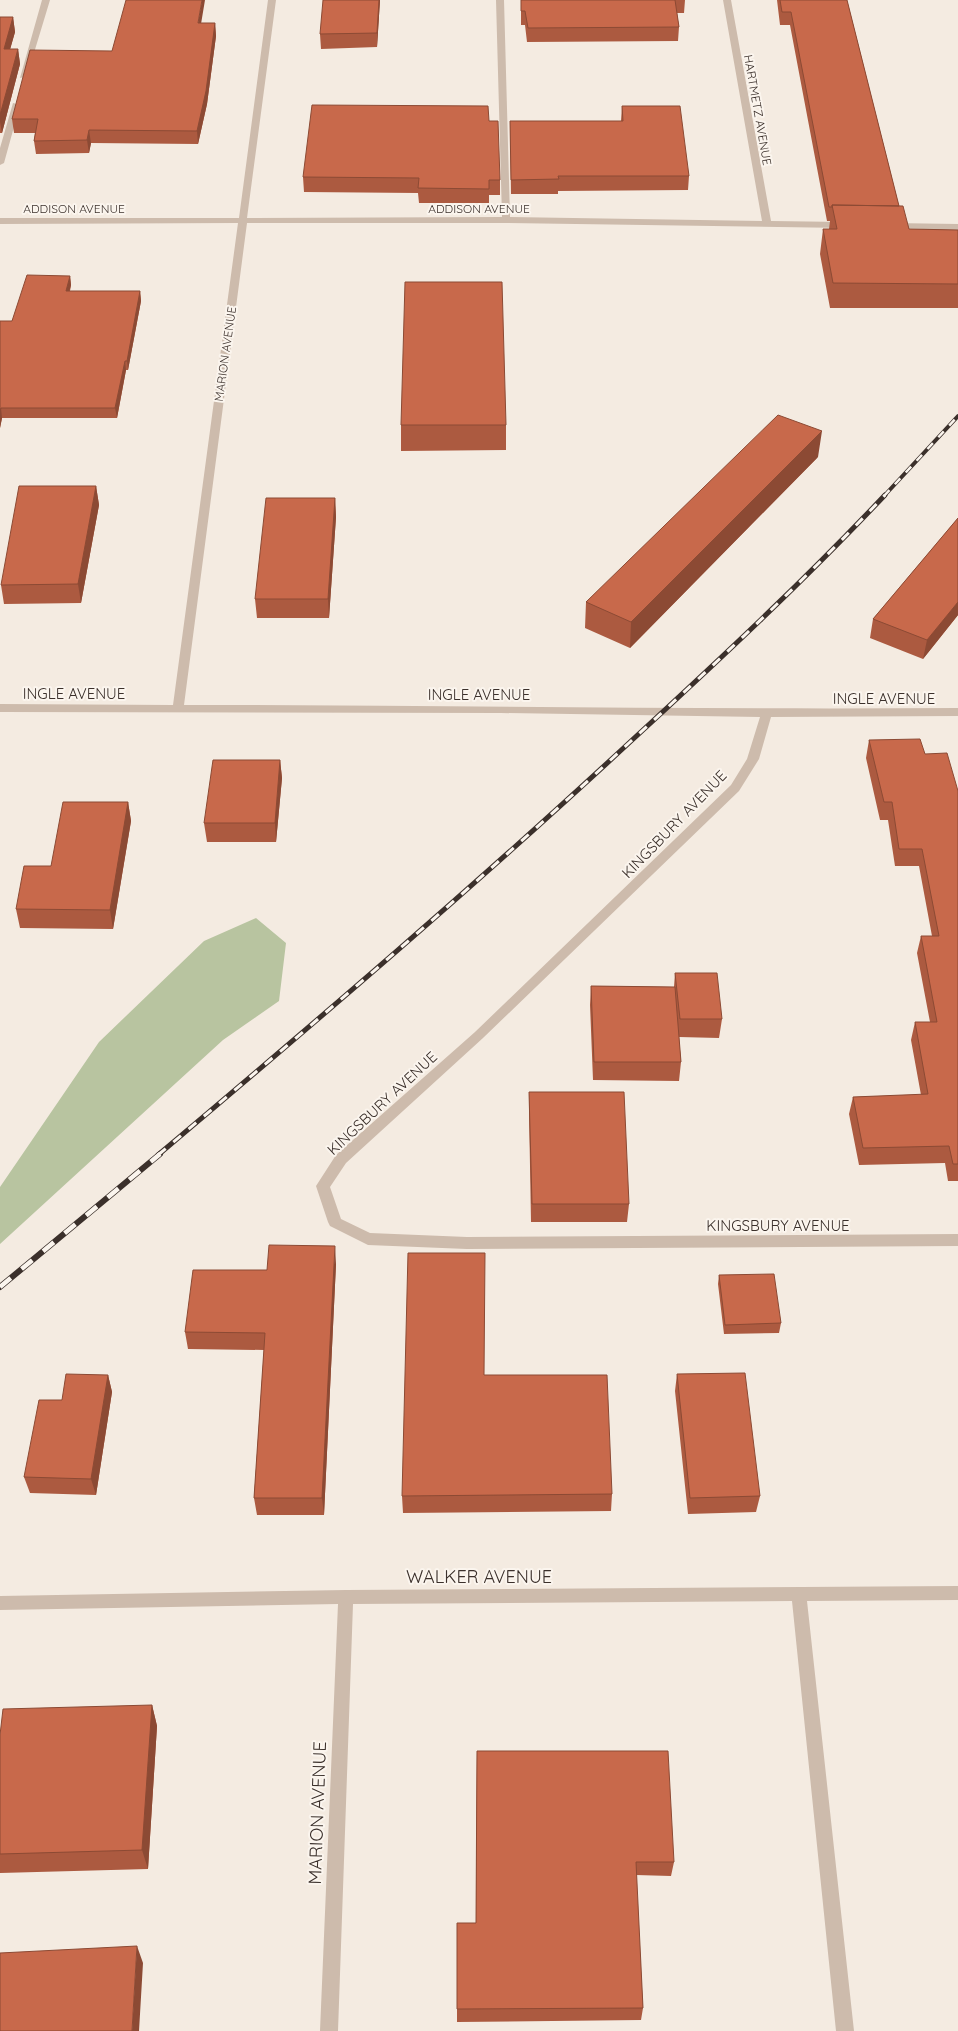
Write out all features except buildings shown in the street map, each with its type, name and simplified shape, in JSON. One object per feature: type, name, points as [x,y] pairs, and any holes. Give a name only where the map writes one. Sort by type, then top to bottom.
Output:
[{"type":"street","points":[[20,90],[46,0]]},
{"type":"street","name":"MARION AVENUE","points":[[178,709],[272,0]]},
{"type":"street","points":[[500,0],[506,220]]},
{"type":"street","name":"HARTMETZ AVENUE","points":[[727,0],[767,223]]},
{"type":"street","points":[[0,163],[18,99]]},
{"type":"street","name":"ADDISON AVENUE","points":[[0,221],[506,220],[853,225]]},
{"type":"street","points":[[882,225],[958,227]]},
{"type":"street","name":"INGLE AVENUE","points":[[0,708],[501,709],[767,713],[958,712]]},
{"type":"street","name":"KINGSBURY AVENUE","points":[[767,713],[753,759],[735,788],[480,1035],[341,1159],[323,1186],[336,1222],[368,1239],[467,1243],[958,1240]]},
{"type":"street","name":"WALKER AVENUE","points":[[0,1604],[346,1597],[799,1596],[958,1593]]},
{"type":"street","points":[[799,1596],[845,2031]]},
{"type":"street","name":"MARION AVENUE","points":[[329,2031],[346,1597]]},
{"type":"green space","points":[[256,918],[286,943],[279,1001],[223,1040],[0,1244],[0,1187],[99,1042],[204,941]]},
{"type":"railway","points":[[884,496],[958,416]]},
{"type":"railway","points":[[158,1155],[397,951],[572,795],[760,621],[885,495]]},
{"type":"railway","points":[[0,1287],[160,1154]]}]
